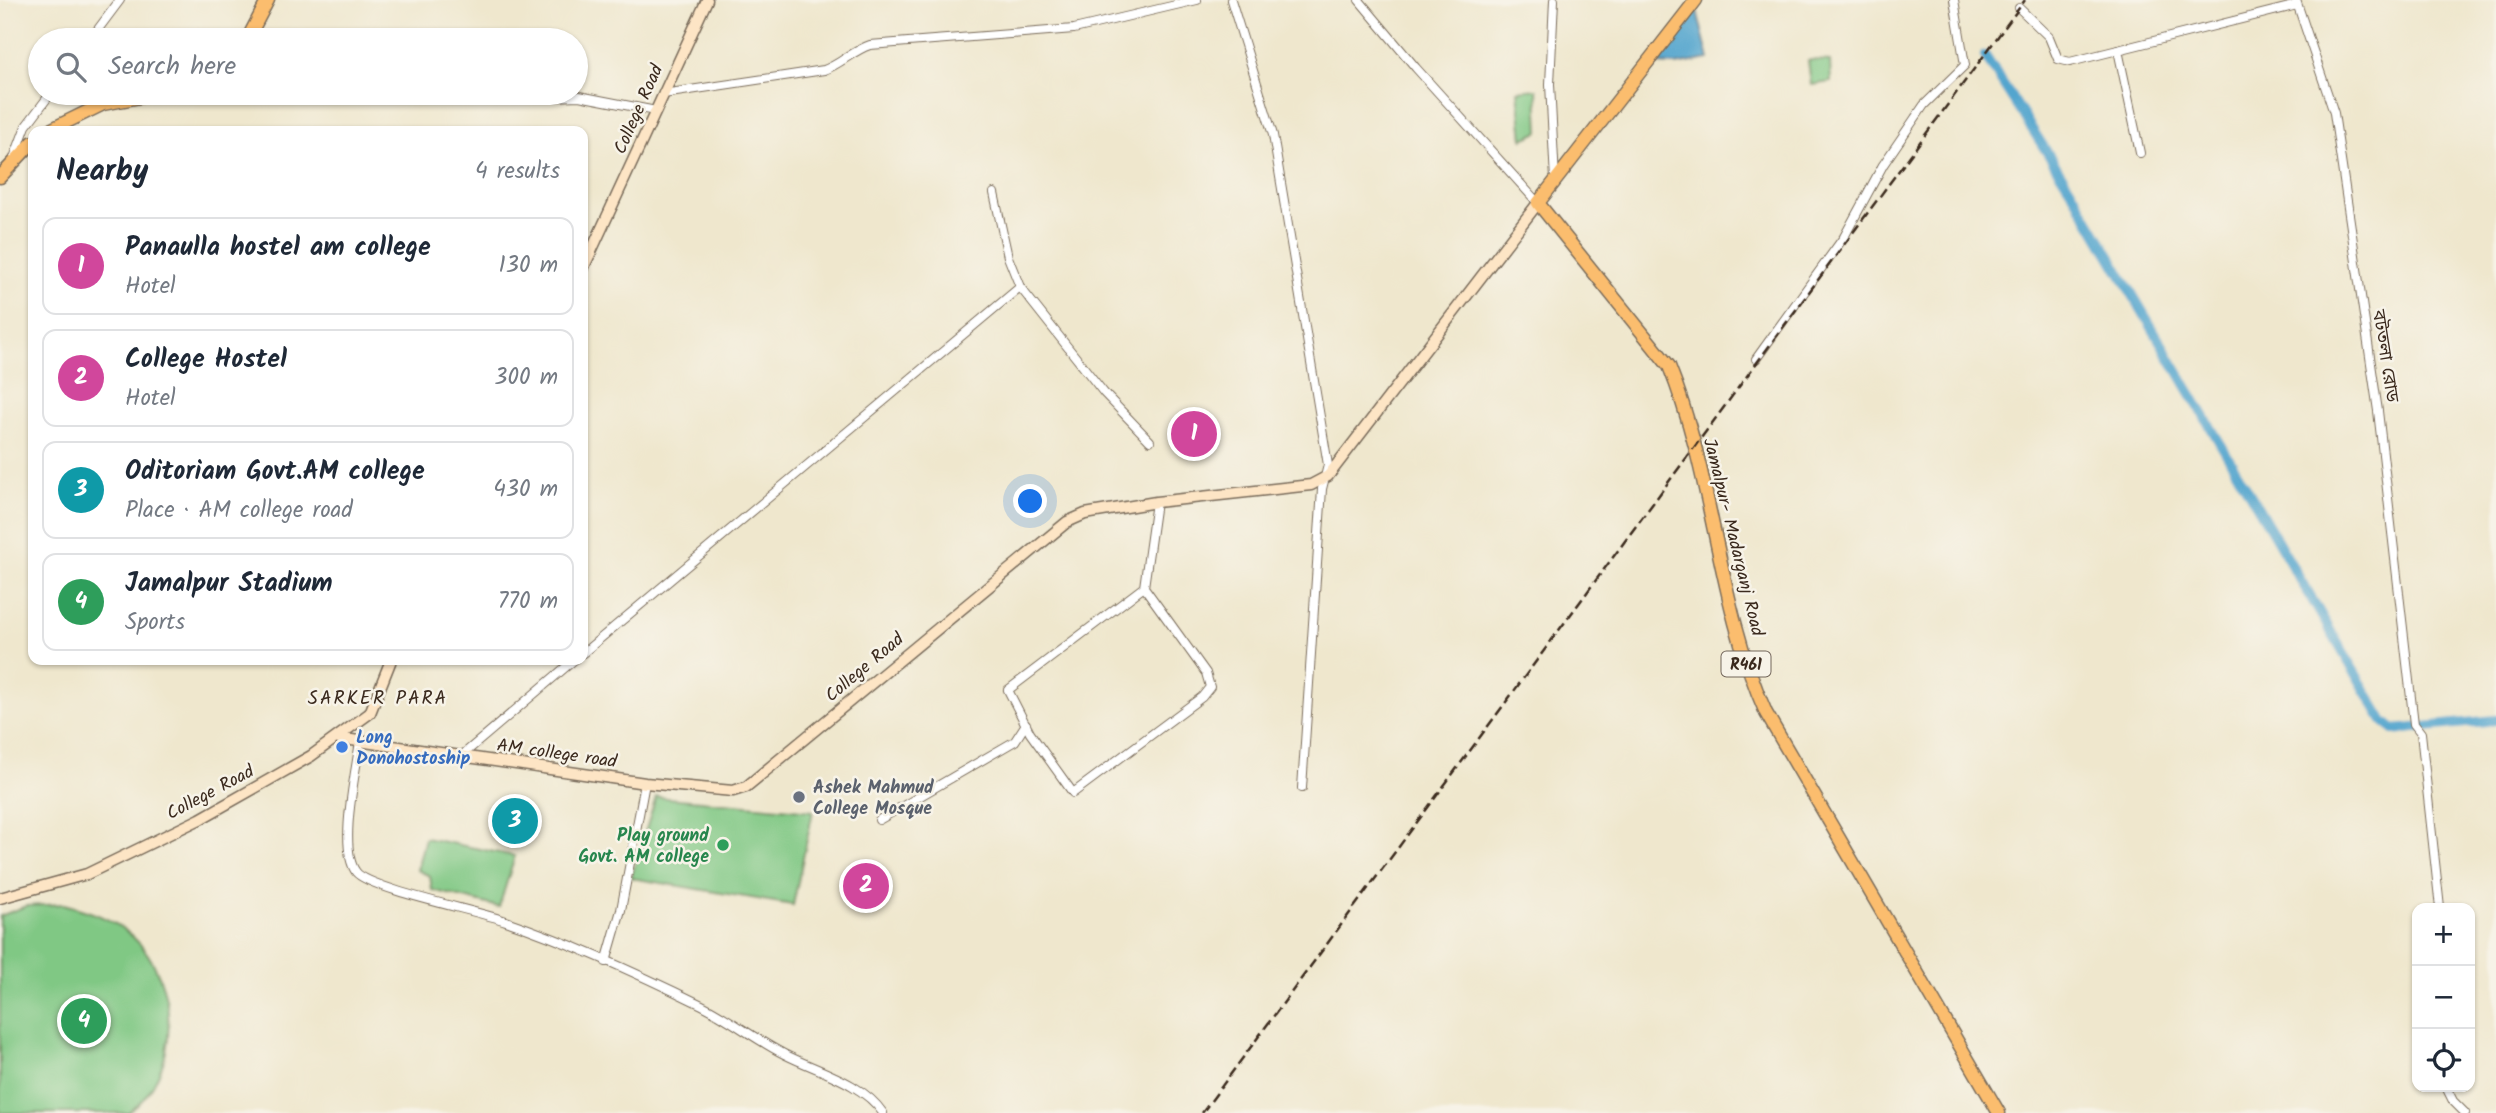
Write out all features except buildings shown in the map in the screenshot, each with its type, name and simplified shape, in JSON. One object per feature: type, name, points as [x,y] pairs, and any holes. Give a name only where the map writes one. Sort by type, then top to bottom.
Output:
[{"type":"main road","points":[[253,28],[268,0]]},
{"type":"main road","name":"College Road","points":[[588,259],[707,0]]},
{"type":"main road","points":[[1156,502],[1311,485],[1328,476],[1696,0]]},
{"type":"main road","points":[[58,126],[101,105]]},
{"type":"main road","points":[[0,177],[28,146]]},
{"type":"main road","name":"Jamalpur- Madarganj Road","points":[[1538,203],[1669,366],[1680,391],[1749,674],[1766,713],[1999,1113]]},
{"type":"main road","name":"College Road","points":[[645,783],[733,791],[746,786],[1067,522],[1085,514],[1156,502]]},
{"type":"main road","name":"College Road","points":[[0,898],[87,874],[200,819],[338,738],[370,713],[389,665]]},
{"type":"main road","name":"AM college road","points":[[338,738],[645,783]]},
{"type":"street","points":[[99,28],[120,0]]},
{"type":"street","points":[[663,94],[824,70],[837,65],[851,52],[870,45],[1074,29],[1196,0]]},
{"type":"street","points":[[1231,0],[1273,135],[1328,476],[1322,489],[1302,788]]},
{"type":"street","points":[[1359,0],[1416,68],[1538,203]]},
{"type":"street","points":[[1554,0],[1549,84],[1555,180]]},
{"type":"street","points":[[1756,359],[1844,237],[1883,165],[1924,105],[1965,65],[1954,0]]},
{"type":"street","points":[[2019,8],[2049,37],[2058,59],[2070,62],[2297,2]]},
{"type":"street","name":"বটতলা রোড","points":[[2297,2],[2334,113],[2378,411],[2414,724],[2421,733],[2439,903]]},
{"type":"street","points":[[2118,50],[2140,153]]},
{"type":"street","points":[[588,98],[656,111]]},
{"type":"street","points":[[13,160],[26,126],[42,105]]},
{"type":"street","points":[[994,193],[1008,257],[1020,287],[1104,393],[1150,441]]},
{"type":"street","points":[[588,649],[1020,287]]},
{"type":"street","points":[[1144,587],[1008,690],[1037,742],[1073,793],[1202,697],[1210,687],[1206,673],[1144,587],[1156,502]]},
{"type":"street","points":[[460,757],[568,665]]},
{"type":"street","points":[[879,820],[1015,741],[1026,724]]},
{"type":"street","points":[[360,741],[348,851],[355,871],[363,879],[380,887],[433,898],[504,920],[705,1006],[781,1053],[858,1088],[883,1113]]},
{"type":"street","points":[[1015,741],[1037,742]]},
{"type":"street","points":[[606,962],[621,909],[645,783]]},
{"type":"street","points":[[2448,1092],[2465,1113]]},
{"type":"green space","points":[[1808,60],[1830,61],[1831,82],[1811,85]]},
{"type":"green space","points":[[1537,89],[1539,132],[1523,139],[1518,91]]},
{"type":"green space","name":"Play ground Govt. AM college","points":[[656,797],[813,811],[793,905],[631,878]]},
{"type":"green space","points":[[425,838],[515,856],[499,907],[432,890],[430,876],[417,870]]},
{"type":"green space","points":[[64,904],[91,912],[116,924],[132,936],[148,955],[159,977],[169,1026],[159,1075],[146,1096],[128,1113],[0,1113],[0,916],[26,906]]},
{"type":"water","points":[[1697,11],[1709,59],[1676,65],[1658,64]]},
{"type":"waterway","points":[[1985,56],[2070,188],[2384,722],[2394,730],[2496,720]]},
{"type":"railway","points":[[1202,1113],[2025,0]]},
{"type":"place","name":"Panaulla hostel am college","points":[[1194,434]]},
{"type":"place","name":"Long Donohostoship","points":[[342,747]]},
{"type":"place","name":"Ashek Mahmud College Mosque","points":[[799,797]]},
{"type":"place","name":"Oditoriam Govt.AM college","points":[[515,821]]},
{"type":"place","name":"Play ground Govt. AM college","points":[[723,845]]},
{"type":"place","name":"College Hostel","points":[[866,886]]},
{"type":"place","name":"Jamalpur Stadium","points":[[84,1021]]},
{"type":"district","name":"SARKER PARA","points":[[378,697]]}]
